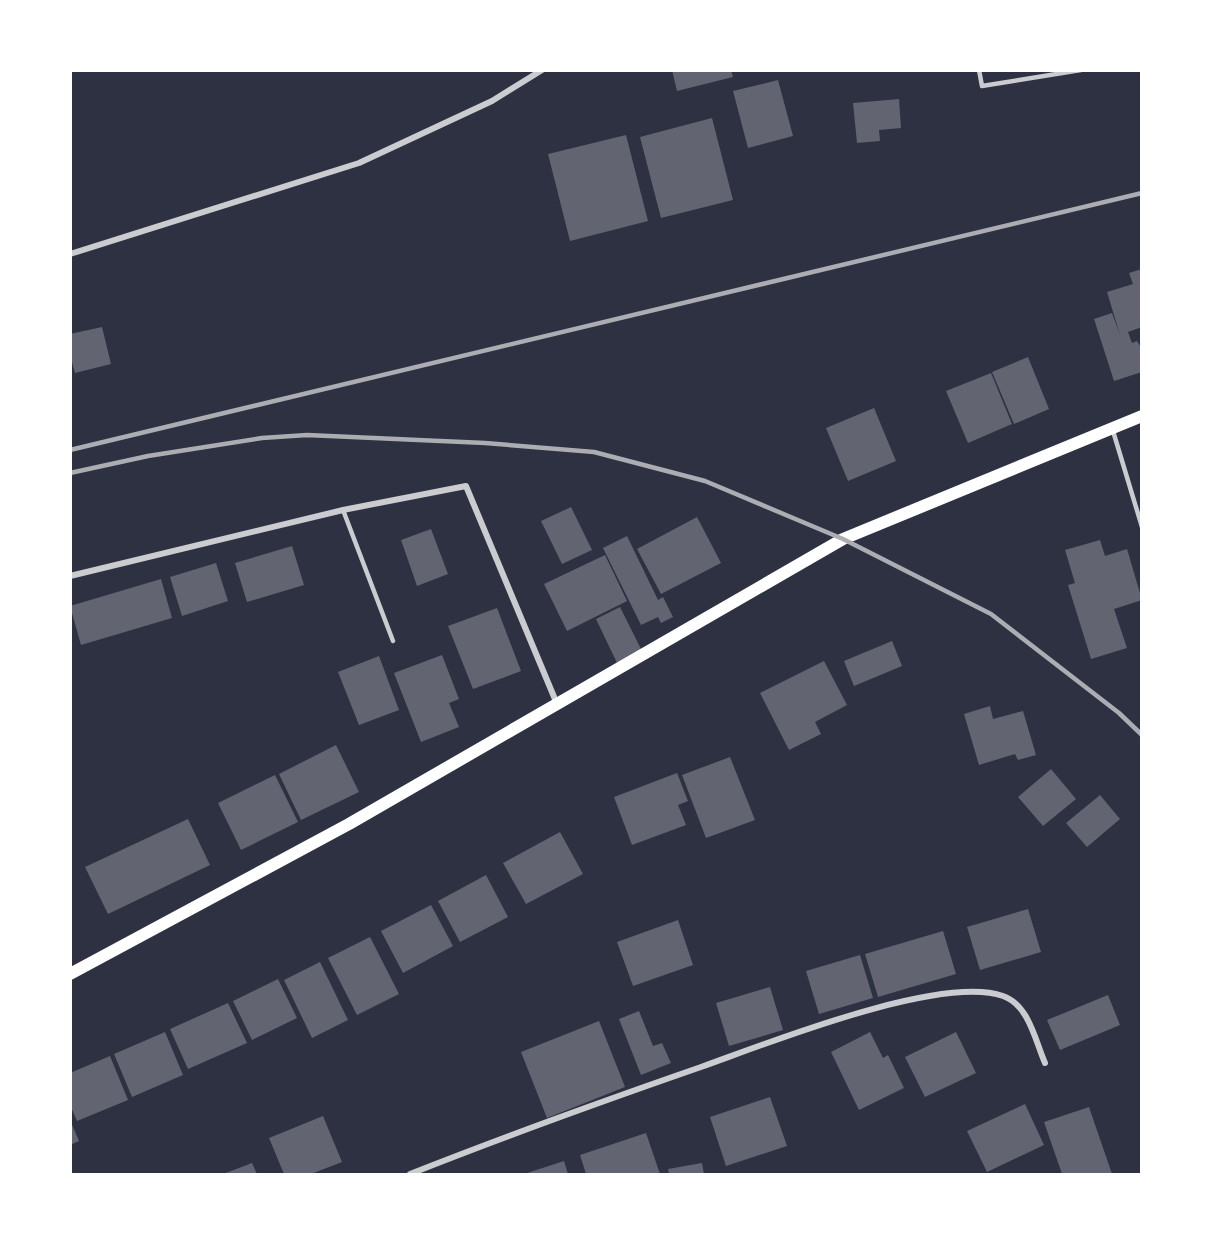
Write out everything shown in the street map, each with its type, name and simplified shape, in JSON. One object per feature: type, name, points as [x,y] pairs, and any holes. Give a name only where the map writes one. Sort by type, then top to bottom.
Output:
[{"type":"main road","points":[[70,974],[349,824],[843,539],[1142,416]]},
{"type":"street","points":[[70,254],[359,163],[492,101],[542,70]]},
{"type":"street","points":[[70,576],[343,510],[466,486],[556,704]]},
{"type":"street","points":[[410,1174],[501,1137],[858,1013],[944,995],[987,992],[1005,997],[1022,1008],[1045,1063]]},
{"type":"lane","points":[[979,70],[982,86],[1081,70]]},
{"type":"lane","points":[[1112,428],[1142,527]]},
{"type":"lane","points":[[343,510],[393,640]]},
{"type":"building","points":[[672,70],[731,70],[733,77],[677,91]]},
{"type":"building","points":[[778,80],[793,136],[748,148],[733,91]]},
{"type":"building","points":[[899,99],[901,128],[879,130],[880,141],[857,143],[853,103]]},
{"type":"building","points":[[712,118],[733,200],[661,218],[640,137]]},
{"type":"building","points":[[626,135],[648,221],[570,241],[548,154]]},
{"type":"building","points":[[1142,269],[1142,327],[1128,332],[1132,343],[1137,341],[1142,349],[1142,372],[1114,381],[1094,319],[1112,313],[1120,335],[1107,292],[1133,284],[1129,273]]},
{"type":"building","points":[[102,327],[111,364],[75,373],[70,355],[70,334]]},
{"type":"building","points":[[1028,357],[1049,409],[1014,424],[992,372]]},
{"type":"building","points":[[991,373],[1012,424],[968,443],[946,391]]},
{"type":"building","points":[[874,408],[896,461],[848,481],[826,428]]},
{"type":"building","points":[[571,507],[592,550],[562,564],[541,521]]},
{"type":"building","points":[[697,517],[721,563],[661,594],[637,549]]},
{"type":"building","points":[[431,529],[448,574],[417,586],[401,540]]},
{"type":"building","points":[[627,536],[658,600],[663,597],[673,617],[661,623],[658,617],[641,625],[603,548]]},
{"type":"building","points":[[1100,540],[1105,556],[1127,549],[1142,600],[1114,609],[1127,648],[1091,659],[1068,585],[1075,583],[1065,550]]},
{"type":"building","points":[[292,546],[304,585],[247,602],[235,563]]},
{"type":"building","points":[[605,555],[627,601],[567,631],[544,584]]},
{"type":"building","points":[[216,563],[228,601],[182,616],[170,577]]},
{"type":"building","points":[[161,579],[172,618],[81,645],[70,606]]},
{"type":"building","points":[[620,607],[642,651],[617,663],[596,619]]},
{"type":"building","points":[[497,608],[521,671],[473,689],[448,626]]},
{"type":"building","points":[[892,641],[902,666],[854,686],[844,661]]},
{"type":"building","points":[[442,655],[459,699],[449,703],[459,727],[421,742],[394,673]]},
{"type":"building","points":[[379,656],[399,710],[359,725],[338,672]]},
{"type":"building","points":[[824,661],[847,705],[815,722],[821,734],[789,750],[760,693]]},
{"type":"building","points":[[990,706],[993,719],[1023,711],[1036,755],[1018,760],[1015,754],[979,765],[964,714]]},
{"type":"building","points":[[336,745],[359,792],[301,820],[279,774]]},
{"type":"building","points":[[730,757],[755,820],[706,838],[682,775]]},
{"type":"building","points":[[1051,769],[1076,799],[1043,826],[1018,797]]},
{"type":"building","points":[[677,773],[688,801],[678,805],[686,825],[632,845],[614,797]]},
{"type":"building","points":[[275,775],[298,822],[241,850],[218,803]]},
{"type":"building","points":[[1100,795],[1120,819],[1087,847],[1066,823]]},
{"type":"building","points":[[188,819],[210,865],[108,914],[85,867]]},
{"type":"building","points":[[560,832],[583,874],[526,904],[503,863]]},
{"type":"building","points":[[486,875],[508,917],[460,942],[438,901]]},
{"type":"building","points":[[431,905],[453,946],[403,973],[381,931]]},
{"type":"building","points":[[1028,909],[1041,952],[980,970],[967,927]]},
{"type":"building","points":[[678,920],[693,965],[633,986],[617,942]]},
{"type":"building","points":[[943,931],[956,974],[878,997],[865,954]]},
{"type":"building","points":[[370,937],[399,994],[357,1015],[328,958]]},
{"type":"building","points":[[860,955],[873,998],[819,1014],[806,971]]},
{"type":"building","points":[[320,962],[348,1020],[312,1038],[284,980]]},
{"type":"building","points":[[278,979],[297,1018],[252,1040],[233,1001]]},
{"type":"building","points":[[770,987],[783,1030],[729,1046],[716,1003]]},
{"type":"building","points":[[1108,995],[1120,1025],[1060,1050],[1047,1020]]},
{"type":"building","points":[[228,1003],[247,1043],[188,1069],[170,1029]]},
{"type":"building","points":[[639,1011],[653,1046],[662,1043],[671,1063],[641,1075],[619,1019]]},
{"type":"building","points":[[599,1021],[625,1087],[547,1118],[521,1052]]},
{"type":"building","points":[[165,1032],[183,1075],[132,1097],[114,1054]]},
{"type":"building","points":[[870,1032],[883,1058],[888,1055],[904,1088],[859,1110],[831,1052]]},
{"type":"building","points":[[956,1032],[976,1073],[925,1097],[905,1057]]},
{"type":"building","points":[[110,1056],[128,1100],[77,1121],[70,1105],[70,1073]]},
{"type":"building","points":[[770,1097],[787,1146],[726,1166],[710,1117]]},
{"type":"building","points":[[1025,1104],[1044,1145],[987,1172],[967,1131]]},
{"type":"building","points":[[1089,1107],[1112,1174],[1062,1174],[1044,1122]]},
{"type":"building","points":[[323,1116],[342,1162],[311,1174],[284,1174],[269,1138]]},
{"type":"building","points":[[70,1120],[79,1141],[70,1145]]},
{"type":"building","points":[[646,1133],[660,1174],[586,1174],[580,1155]]},
{"type":"building","points":[[564,1161],[568,1174],[524,1174]]},
{"type":"building","points":[[252,1163],[257,1174],[223,1174]]},
{"type":"building","points":[[702,1163],[704,1174],[669,1174],[668,1169]]},
{"type":"railway","points":[[70,450],[1142,193]]},
{"type":"railway","points":[[70,473],[148,456],[262,438],[307,435],[485,443],[594,452],[705,481],[843,539],[991,614],[1119,713],[1142,735]]}]
